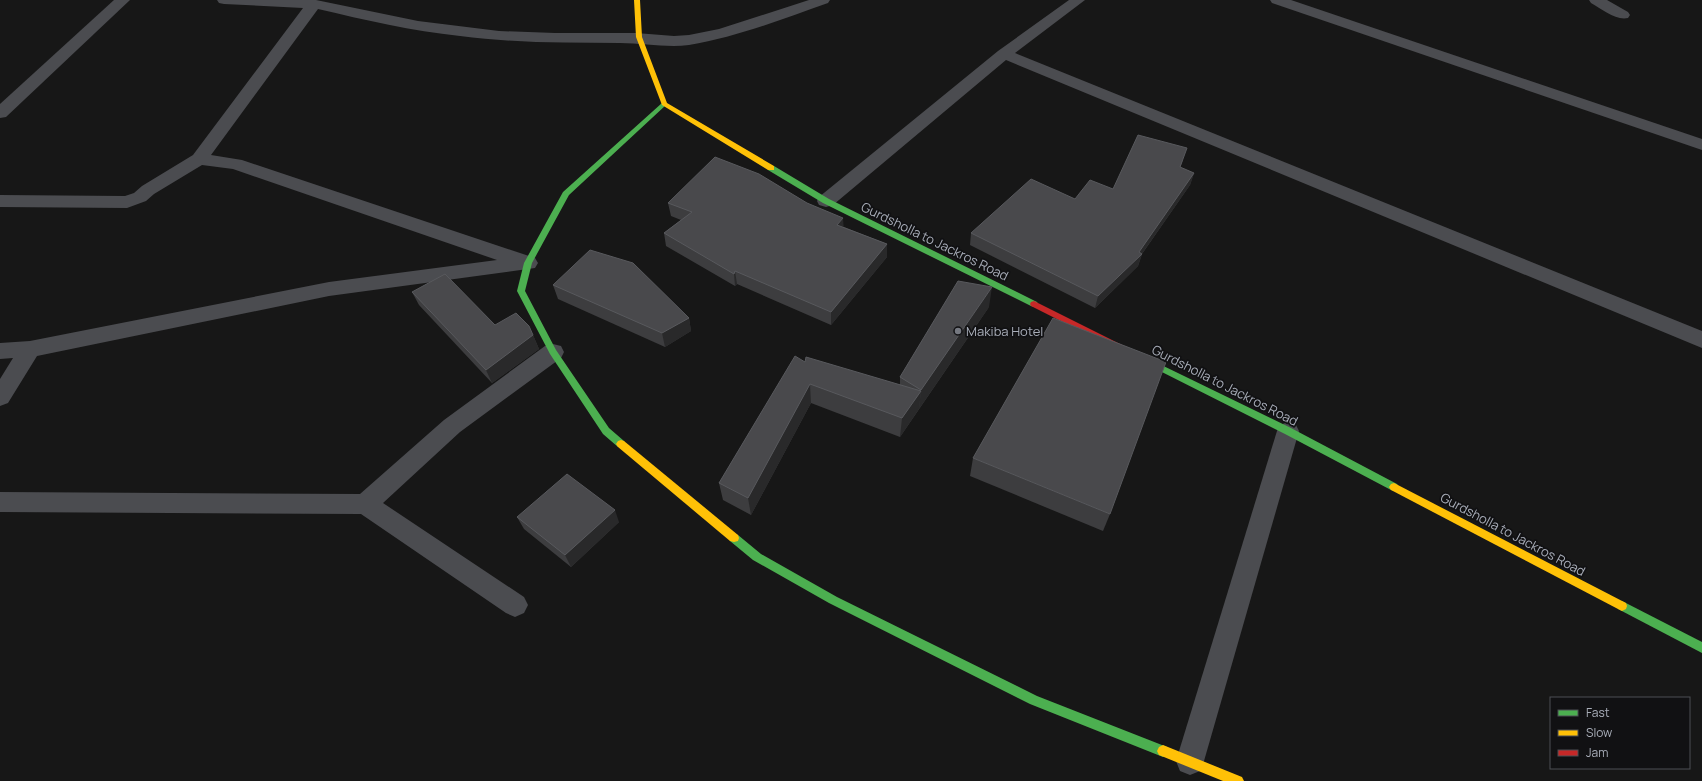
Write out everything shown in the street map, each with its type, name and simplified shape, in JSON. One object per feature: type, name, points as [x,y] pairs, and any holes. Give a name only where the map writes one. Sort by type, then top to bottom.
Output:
[{"type":"street","points":[[0,113],[123,0]]},
{"type":"street","points":[[224,0],[314,4],[411,25],[480,34],[549,39],[639,37],[665,41],[688,40],[738,29],[822,0]]},
{"type":"street","points":[[637,0],[639,37],[664,104],[566,194],[528,263],[521,292],[553,352],[606,431],[757,557],[833,600],[1034,700],[1238,781]]},
{"type":"street","points":[[826,201],[1004,54],[1078,0]]},
{"type":"street","points":[[1277,0],[1702,146]]},
{"type":"street","points":[[1596,0],[1623,15]]},
{"type":"street","points":[[0,201],[127,202],[140,197],[148,190],[199,159],[314,4]]},
{"type":"street","points":[[1004,54],[1702,340]]},
{"type":"street","name":"Gurdsholla to Jackros Road","points":[[664,104],[826,201],[1288,431],[1702,648]]},
{"type":"street","points":[[199,159],[236,164],[528,263]]},
{"type":"street","points":[[0,351],[30,348],[329,289],[528,263]]},
{"type":"street","points":[[0,397],[30,348]]},
{"type":"street","points":[[365,504],[452,426],[553,352]]},
{"type":"street","points":[[1190,761],[1288,431]]},
{"type":"street","points":[[0,502],[365,504],[515,605]]},
{"type":"building","points":[[1138,135],[1187,148],[1180,167],[1194,173],[1139,252],[1142,254],[1098,296],[971,233],[1031,179],[1075,199],[1090,180],[1113,189]]},
{"type":"building","points":[[715,157],[759,174],[807,203],[843,218],[837,225],[887,244],[831,312],[735,271],[734,274],[664,233],[692,212],[668,203]]},
{"type":"building","points":[[590,250],[633,263],[689,318],[662,333],[553,285]]},
{"type":"building","points":[[445,274],[495,325],[516,313],[529,326],[533,335],[486,370],[412,292]]},
{"type":"building","points":[[958,281],[992,287],[921,390],[900,377]]},
{"type":"building","points":[[1053,318],[1166,362],[1110,514],[973,458]]},
{"type":"building","points":[[795,356],[805,362],[806,357],[921,391],[902,418],[810,384],[748,498],[719,483]]},
{"type":"building","points":[[567,474],[615,510],[565,555],[517,517]]},
{"type":"traffic: fast","points":[[621,444],[606,431],[553,352],[521,291],[528,263],[566,194],[664,104]]},
{"type":"traffic: fast","points":[[771,168],[826,201],[1034,304]]},
{"type":"traffic: fast","points":[[1147,361],[1288,431],[1394,487]]},
{"type":"traffic: fast","points":[[734,538],[757,557],[833,600],[1034,700],[1163,751]]},
{"type":"traffic: fast","points":[[1622,606],[1702,648]]},
{"type":"traffic: slow","points":[[637,0],[639,37],[664,104],[771,168]]},
{"type":"traffic: slow","points":[[621,444],[734,538]]},
{"type":"traffic: slow","points":[[1394,487],[1622,606]]},
{"type":"traffic: slow","points":[[1163,751],[1238,781]]},
{"type":"traffic: jam","points":[[1034,304],[1147,361]]},
{"type":"place","name":"Makiba Hotel","points":[[958,331]]}]
